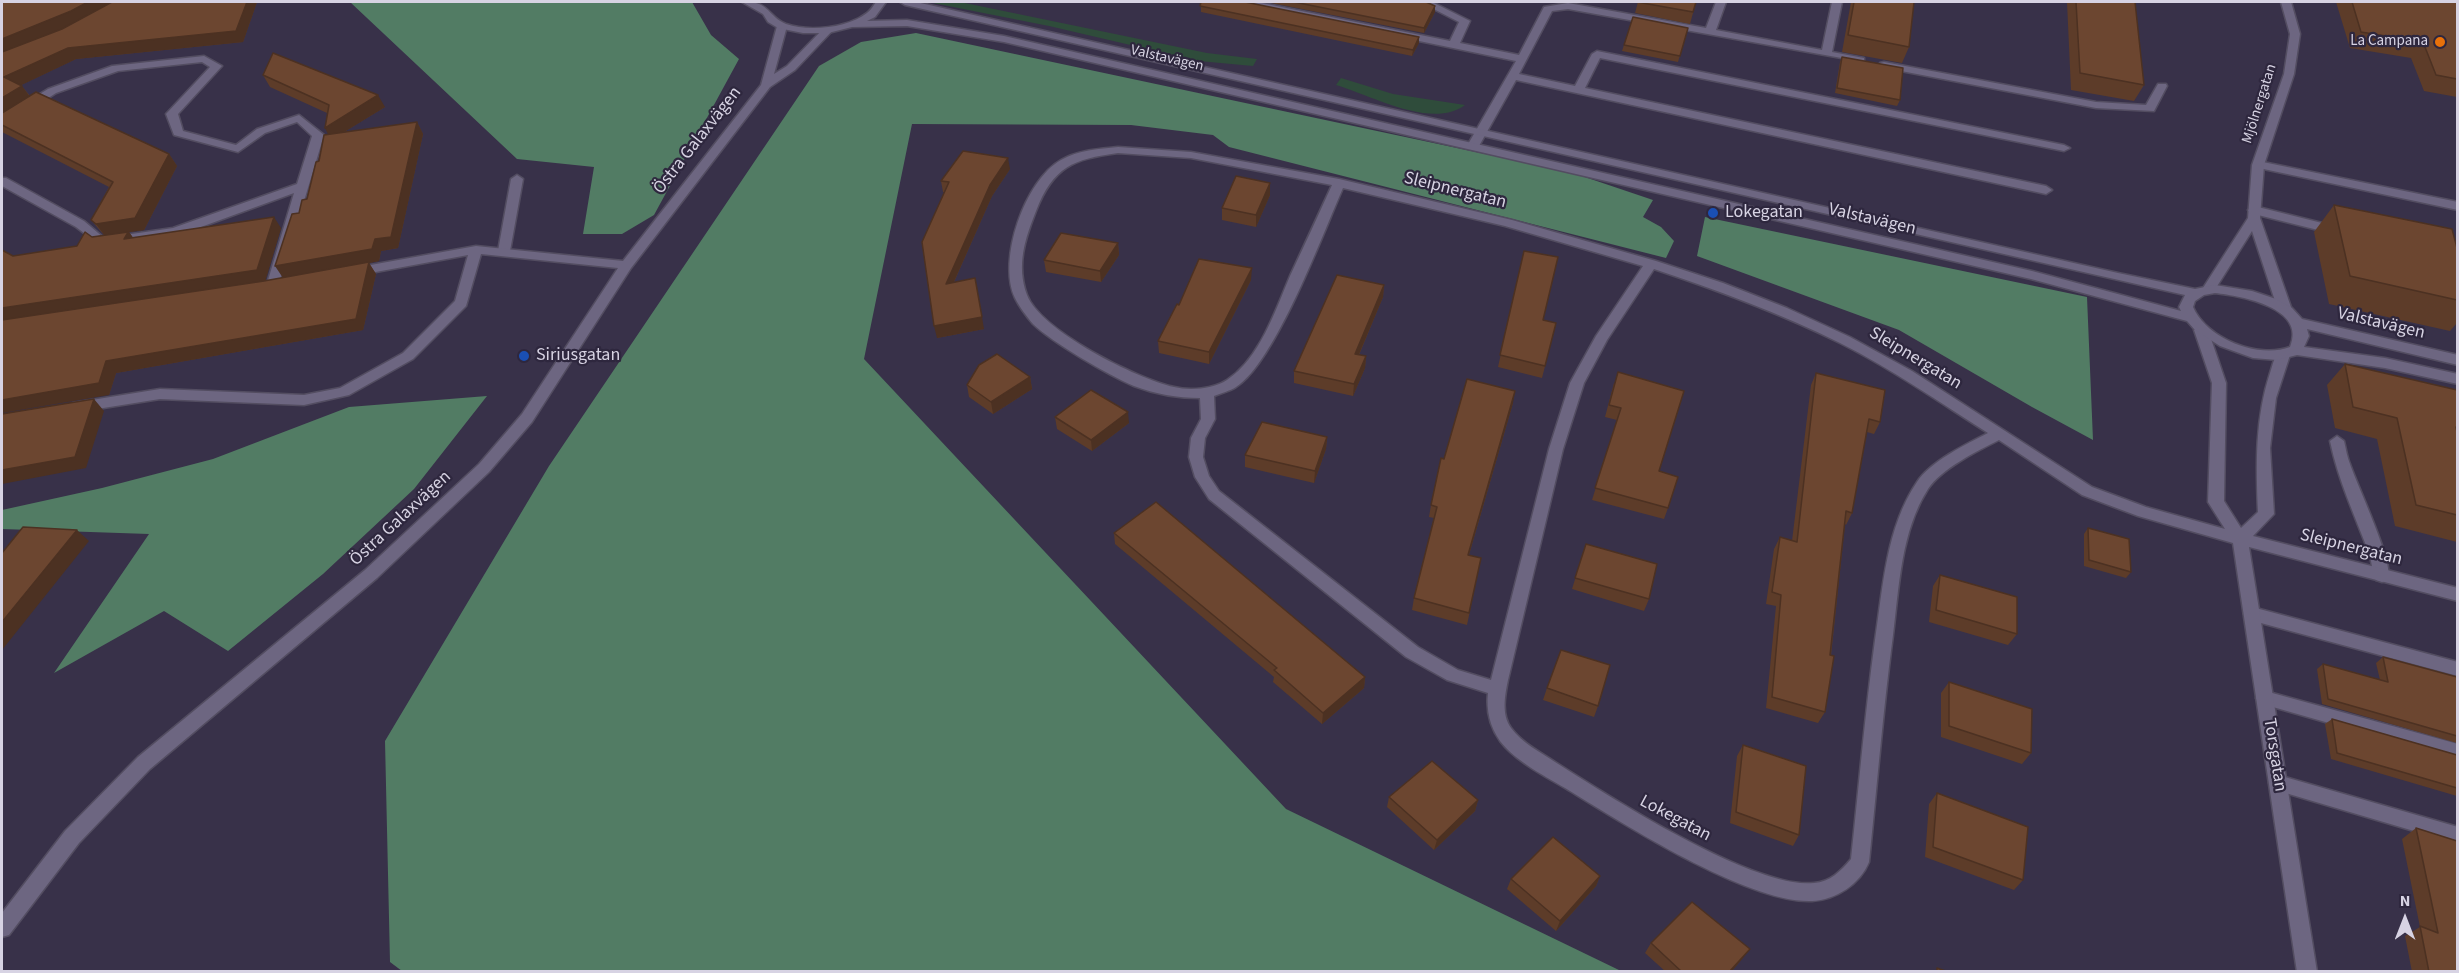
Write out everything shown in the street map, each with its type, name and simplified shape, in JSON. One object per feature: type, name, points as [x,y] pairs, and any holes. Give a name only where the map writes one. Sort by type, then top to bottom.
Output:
[{"type":"street","points":[[747,2],[767,7],[772,20],[782,26]]},
{"type":"street","name":"Valstavägen","points":[[782,26],[803,30],[828,30],[852,24],[871,15],[881,2]]},
{"type":"street","name":"Valstavägen","points":[[905,2],[2118,277],[2202,291],[2245,291],[2285,310],[2297,322],[2457,360]]},
{"type":"street","points":[[1245,2],[1522,59]]},
{"type":"street","points":[[1425,2],[1465,21],[1454,44]]},
{"type":"street","points":[[1710,31],[1720,2]]},
{"type":"street","points":[[1826,54],[1837,2]]},
{"type":"street","name":"Mjölnergatan","points":[[2285,310],[2254,214],[2258,165],[2289,74],[2295,34],[2286,2]]},
{"type":"street","points":[[1473,146],[1522,59],[1545,5],[1568,6],[1710,31],[2096,105],[2150,110],[2162,86]]},
{"type":"street","name":"Valstavägen","points":[[852,24],[907,23],[1004,39],[2032,275],[2191,318],[2201,330],[2217,341],[2244,352],[2264,356],[2289,353],[2385,363],[2457,379]]},
{"type":"street","name":"Östra Galaxvägen","points":[[766,85],[770,66],[779,47],[782,26]]},
{"type":"street","name":"Östra Galaxvägen","points":[[2,928],[72,837],[144,764],[371,574],[484,468],[528,418],[626,264],[766,85],[791,68],[828,30]]},
{"type":"street","points":[[1579,90],[1597,54],[2064,148]]},
{"type":"street","points":[[2,125],[5,120],[52,91],[116,68],[204,59],[217,66],[172,114],[178,134],[238,149],[261,131],[299,118],[318,135],[272,287]]},
{"type":"street","points":[[1513,76],[2046,190]]},
{"type":"street","name":"Sleipnergatan","points":[[1339,183],[1275,325],[1252,364],[1231,384],[1207,393],[1176,393],[1138,382],[1076,348],[1037,320],[1021,297],[1014,271],[1018,240],[1034,200],[1050,174],[1065,162],[1085,154],[1118,150],[1191,155],[1339,183],[1508,223],[1651,264],[1782,311],[1845,340],[1906,374],[2087,491],[2143,512],[2457,595]]},
{"type":"street","points":[[2258,165],[2457,206]]},
{"type":"street","points":[[504,251],[517,179]]},
{"type":"street","points":[[2,181],[80,224],[101,242],[176,232],[302,186]]},
{"type":"street","points":[[2254,214],[2346,233]]},
{"type":"street","name":"Mjölnergatan","points":[[2202,291],[2254,214]]},
{"type":"street","points":[[341,274],[476,250],[626,264]]},
{"type":"street","points":[[69,409],[160,394],[304,400],[344,392],[408,356],[461,303],[476,250]]},
{"type":"street","name":"Lokegatan","points":[[1651,264],[1601,339],[1577,383],[1556,449],[1497,689],[1496,713],[1506,735],[1524,751],[1596,799],[1708,859],[1763,882],[1803,892],[1828,890],[1844,882],[1860,862],[1893,569],[1905,520],[1923,484],[1959,454],[1999,434]]},
{"type":"street","points":[[2191,318],[2187,307],[2188,300],[2202,291]]},
{"type":"street","points":[[2240,539],[2266,514],[2263,447],[2270,398],[2289,353],[2302,342],[2302,334],[2297,322]]},
{"type":"street","name":"Torsgatan","points":[[2201,330],[2219,383],[2216,502],[2240,539],[2307,972]]},
{"type":"street","points":[[1207,393],[1208,419],[1198,438],[1196,457],[1202,477],[1214,495],[1412,652],[1454,675],[1497,689]]},
{"type":"street","points":[[2337,441],[2342,463],[2379,559],[2382,576]]},
{"type":"street","points":[[2252,614],[2457,669]]},
{"type":"street","points":[[2265,698],[2457,752]]},
{"type":"street","points":[[2278,783],[2457,836]]},
{"type":"green space","points":[[350,2],[692,2],[711,35],[739,59],[654,215],[622,234],[583,234],[594,167],[517,159]]},
{"type":"green space","points":[[928,2],[960,2],[1207,53],[1257,59],[1253,66],[1199,61],[1049,26]]},
{"type":"green space","points":[[916,33],[1570,172],[1653,200],[1643,217],[1661,227],[1674,241],[1666,258],[1229,147],[1213,135],[1131,125],[912,124],[864,359],[1286,809],[1621,971],[402,971],[390,962],[385,741],[549,466],[819,66],[861,42]]},
{"type":"green space","points":[[1341,78],[1393,94],[1465,105],[1451,112],[1436,114],[1419,112],[1336,85]]},
{"type":"green space","points":[[1705,217],[2087,297],[2093,440],[1899,330],[1697,256]]},
{"type":"green space","points":[[487,396],[414,489],[323,574],[228,651],[164,611],[54,673],[149,534],[2,529],[2,510],[102,488],[213,459],[349,407]]},
{"type":"building","points":[[2,2],[88,2],[2,39]]},
{"type":"building","points":[[112,2],[247,2],[236,31],[68,48],[4,77],[22,86],[2,98],[2,52],[62,29]]},
{"type":"building","points":[[1201,2],[1245,2],[1419,37],[1413,50],[1200,6]]},
{"type":"building","points":[[1294,2],[1426,2],[1435,6],[1424,28]]},
{"type":"building","points":[[1637,2],[1696,2],[1693,12]]},
{"type":"building","points":[[1854,2],[1914,2],[1909,47],[1848,35]]},
{"type":"building","points":[[2076,2],[2135,2],[2144,85],[2080,73]]},
{"type":"building","points":[[2352,2],[2457,2],[2457,79],[2436,75],[2423,42],[2361,32]]},
{"type":"building","points":[[1633,17],[1688,28],[1680,56],[1624,45]]},
{"type":"building","points":[[273,53],[378,95],[325,128],[329,105],[263,75]]},
{"type":"building","points":[[1842,57],[1903,68],[1900,100],[1837,88]]},
{"type":"building","points":[[36,92],[169,154],[135,218],[96,224],[91,220],[113,182],[2,125],[2,113]]},
{"type":"building","points":[[417,122],[391,237],[375,239],[372,249],[275,266],[292,214],[299,213],[302,200],[307,199],[316,162],[319,161],[324,135]]},
{"type":"building","points":[[963,151],[1008,158],[990,185],[946,284],[975,278],[982,317],[934,326],[922,242],[949,182],[941,181]]},
{"type":"building","points":[[1236,176],[1270,183],[1256,215],[1222,208]]},
{"type":"building","points":[[2334,205],[2452,229],[2457,248],[2457,300],[2350,276]]},
{"type":"building","points":[[274,217],[257,270],[2,308],[2,250],[13,256],[77,246],[85,232],[92,237],[128,232],[124,239]]},
{"type":"building","points":[[1061,233],[1118,243],[1100,271],[1044,260]]},
{"type":"building","points":[[1524,251],[1558,257],[1543,320],[1556,323],[1545,366],[1500,355]]},
{"type":"building","points":[[1199,259],[1252,268],[1209,352],[1158,341],[1177,304],[1179,305]]},
{"type":"building","points":[[369,262],[356,319],[106,361],[99,383],[2,400],[2,320],[264,281]]},
{"type":"building","points":[[1337,275],[1384,285],[1355,354],[1366,356],[1354,384],[1294,371]]},
{"type":"building","points":[[997,354],[1030,377],[991,402],[967,385],[979,365]]},
{"type":"building","points":[[2345,364],[2457,390],[2457,515],[2416,505],[2397,418],[2353,407]]},
{"type":"building","points":[[1618,372],[1684,391],[1659,471],[1678,477],[1668,508],[1595,488],[1621,408],[1609,405]]},
{"type":"building","points":[[1816,373],[1885,390],[1880,422],[1869,419],[1852,513],[1846,511],[1830,655],[1834,656],[1825,712],[1772,697],[1781,595],[1772,592],[1780,537],[1797,542]]},
{"type":"building","points":[[1467,379],[1515,391],[1468,555],[1481,558],[1469,613],[1414,598],[1437,507],[1431,505],[1441,458],[1444,459]]},
{"type":"building","points":[[1091,390],[1128,412],[1091,440],[1055,417]]},
{"type":"building","points":[[94,399],[75,457],[2,470],[2,414]]},
{"type":"building","points":[[1262,422],[1327,437],[1315,471],[1245,455]]},
{"type":"building","points":[[1156,502],[1365,677],[1323,713],[1274,670],[1277,668],[1114,533]]},
{"type":"building","points":[[23,527],[77,530],[2,622],[2,553]]},
{"type":"building","points":[[2088,528],[2129,539],[2131,572],[2089,560]]},
{"type":"building","points":[[1586,544],[1657,564],[1649,599],[1575,578]]},
{"type":"building","points":[[1940,575],[2017,597],[2017,634],[1936,610]]},
{"type":"building","points":[[1561,650],[1610,665],[1598,706],[1547,688]]},
{"type":"building","points":[[2383,657],[2457,677],[2457,736],[2328,699],[2323,664],[2388,682]]},
{"type":"building","points":[[1949,682],[2032,709],[2031,753],[1949,726]]},
{"type":"building","points":[[2332,719],[2457,755],[2457,788],[2337,753]]},
{"type":"building","points":[[1743,745],[1806,766],[1799,835],[1736,812]]},
{"type":"building","points":[[1432,761],[1478,800],[1437,840],[1389,797]]},
{"type":"building","points":[[1937,793],[2028,827],[2023,880],[1933,847]]},
{"type":"building","points":[[2416,828],[2457,841],[2457,972],[2429,972],[2420,926],[2438,933]]},
{"type":"building","points":[[1553,837],[1600,876],[1560,921],[1511,879]]},
{"type":"building","points":[[1692,902],[1750,949],[1729,972],[1682,972],[1651,943]]},
{"type":"place","name":"La Campana","points":[[2440,42]]},
{"type":"place","name":"Lokegatan","points":[[1713,213]]},
{"type":"place","name":"Siriusgatan","points":[[524,356]]}]
